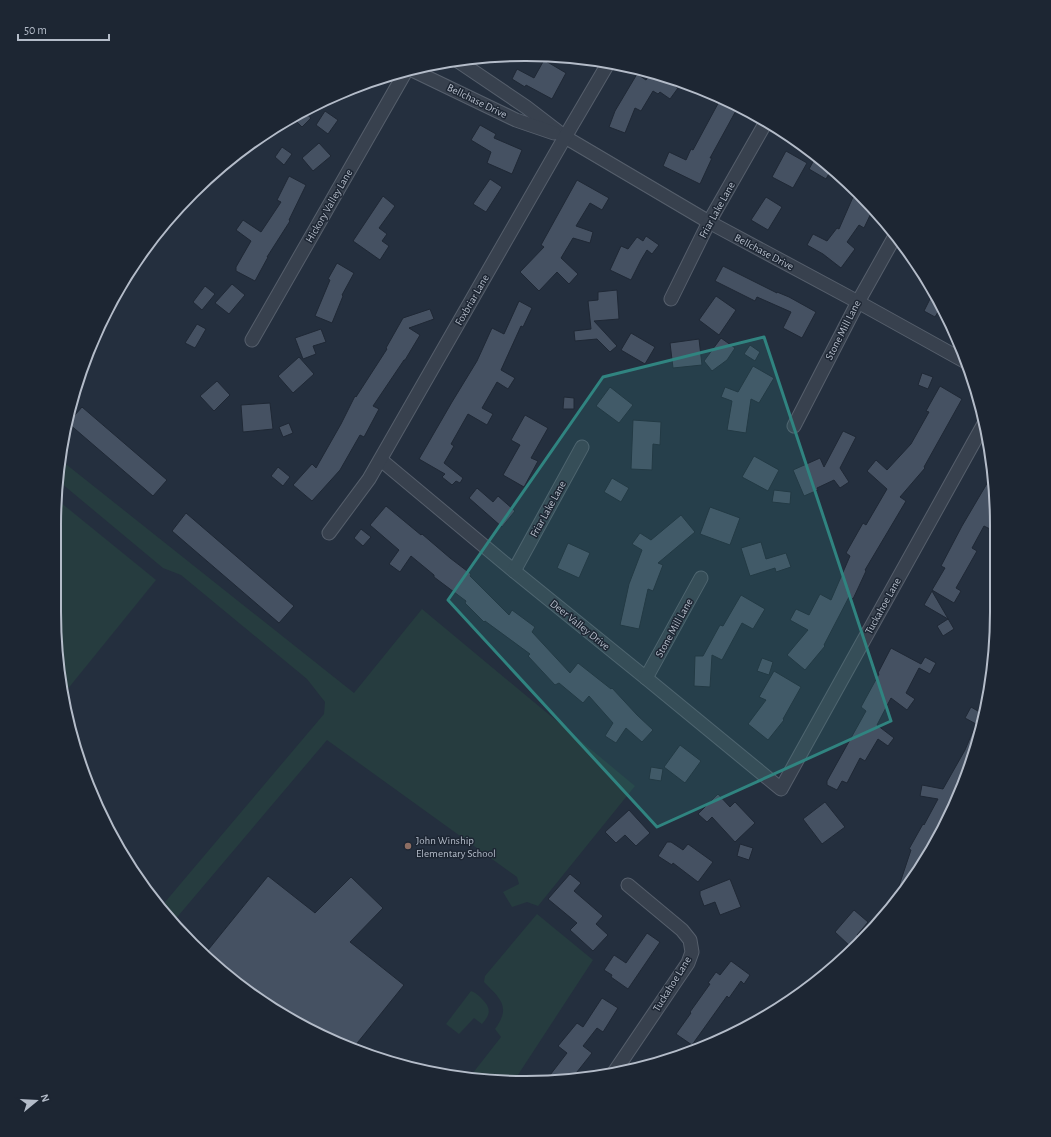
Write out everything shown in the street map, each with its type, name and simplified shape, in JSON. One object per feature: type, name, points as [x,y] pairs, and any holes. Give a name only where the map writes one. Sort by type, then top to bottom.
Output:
[{"type":"street","name":"Bellchase Drive","points":[[464,65],[526,106],[565,137],[709,222],[959,358]]},
{"type":"street","name":"Foxbriar Lane","points":[[329,533],[369,479],[381,460],[605,68]]},
{"type":"street","name":"Bellchase Drive","points":[[420,74],[516,120],[565,137]]},
{"type":"street","name":"Hickory Valley Lane","points":[[252,340],[402,78]]},
{"type":"street","name":"Friar Lake Lane","points":[[670,299],[709,222],[764,126]]},
{"type":"street","name":"Stone Mill Lane","points":[[794,426],[858,302],[892,241]]},
{"type":"street","name":"Tuckahoe Lane","points":[[781,789],[980,430]]},
{"type":"street","name":"Friar Lake Lane","points":[[514,571],[582,447]]},
{"type":"street","name":"Deer Valley Drive","points":[[381,460],[514,571],[781,789]]},
{"type":"street","name":"Stone Mill Lane","points":[[646,678],[701,578]]},
{"type":"street","name":"Tuckahoe Lane","points":[[618,1067],[688,962],[692,952],[690,940],[682,930],[628,886]]},
{"type":"highlighted area","points":[[764,337],[891,721],[657,827],[448,600],[603,377]]},
{"type":"green space","points":[[65,464],[354,693],[422,609],[635,786],[538,906],[527,902],[512,907],[503,892],[519,884],[517,877],[327,740],[176,918],[164,903],[324,714],[325,702],[307,679],[181,575],[163,568],[63,485]]},
{"type":"green space","points":[[62,503],[156,580],[68,689],[62,642],[61,612]]},
{"type":"green space","points":[[537,914],[593,960],[517,1076],[473,1073],[501,1037],[495,1029],[502,1015],[502,1004],[495,993],[484,982],[485,976]]},
{"type":"green space","points":[[471,991],[477,994],[485,1002],[489,1011],[482,1024],[474,1018],[459,1034],[446,1024]]},
{"type":"building","points":[[543,62],[547,62],[566,73],[552,99],[526,85],[525,87],[512,79],[517,69],[534,78]]},
{"type":"building","points":[[637,75],[646,80],[648,78],[678,88],[670,99],[660,92],[658,94],[653,91],[641,111],[635,108],[625,133],[609,127],[615,111]]},
{"type":"building","points":[[718,103],[736,111],[710,158],[712,158],[700,184],[663,166],[669,152],[686,160],[691,149],[693,150]]},
{"type":"building","points":[[325,111],[338,120],[328,134],[316,125]]},
{"type":"building","points":[[308,115],[311,118],[302,127],[296,121]]},
{"type":"building","points":[[480,125],[496,134],[494,138],[522,150],[512,174],[487,163],[491,152],[471,140]]},
{"type":"building","points":[[319,143],[331,156],[313,171],[302,158]]},
{"type":"building","points":[[282,147],[292,154],[284,165],[275,157]]},
{"type":"building","points":[[786,151],[807,163],[793,188],[772,177]]},
{"type":"building","points":[[813,161],[829,174],[826,179],[809,169]]},
{"type":"building","points":[[289,176],[306,185],[289,220],[290,221],[267,257],[255,281],[236,271],[236,267],[251,241],[236,230],[243,220],[261,232],[281,202],[277,200]]},
{"type":"building","points":[[490,179],[502,187],[486,212],[473,204]]},
{"type":"building","points":[[577,180],[609,198],[602,210],[590,203],[576,226],[593,232],[590,243],[573,238],[561,258],[578,274],[569,284],[557,272],[539,291],[520,272],[544,247],[541,245]]},
{"type":"building","points":[[383,196],[395,206],[379,228],[387,234],[382,241],[389,246],[380,260],[353,241]]},
{"type":"building","points":[[766,197],[782,207],[768,230],[751,220]]},
{"type":"building","points":[[853,197],[855,198],[870,214],[864,228],[859,225],[847,242],[855,249],[841,268],[823,254],[807,245],[813,234],[827,241],[837,228],[839,229]]},
{"type":"building","points":[[646,236],[659,245],[652,254],[647,250],[631,280],[610,270],[621,246],[628,249],[637,237],[643,241]]},
{"type":"building","points":[[337,263],[354,273],[342,295],[343,296],[332,323],[315,316],[330,280],[328,279]]},
{"type":"building","points":[[723,266],[777,293],[789,297],[816,312],[802,338],[783,328],[791,312],[757,297],[755,301],[715,281]]},
{"type":"building","points":[[232,284],[245,295],[229,314],[215,303]]},
{"type":"building","points":[[205,286],[215,294],[202,310],[193,302]]},
{"type":"building","points":[[617,290],[619,319],[594,321],[617,346],[610,352],[597,339],[575,341],[574,331],[591,329],[588,301],[598,300],[598,292]]},
{"type":"building","points":[[716,296],[736,310],[719,335],[699,320]]},
{"type":"building","points":[[931,298],[938,312],[935,317],[924,311]]},
{"type":"building","points":[[519,301],[532,308],[523,327],[521,326],[501,370],[515,378],[508,389],[497,382],[482,408],[493,414],[487,425],[468,414],[451,444],[454,446],[444,463],[463,478],[460,483],[456,481],[452,485],[442,477],[445,474],[419,459],[477,361],[492,328],[504,334]]},
{"type":"building","points":[[430,309],[434,319],[409,328],[420,335],[405,360],[373,406],[379,409],[364,437],[360,435],[340,470],[312,501],[293,485],[312,464],[316,468],[355,396],[356,397],[387,349],[386,348],[403,318]]},
{"type":"building","points":[[197,324],[206,329],[195,348],[185,343]]},
{"type":"building","points":[[321,329],[326,342],[313,346],[316,354],[303,359],[295,338]]},
{"type":"building","points":[[631,333],[655,347],[645,364],[621,350]]},
{"type":"building","points":[[721,338],[735,348],[727,360],[712,371],[704,361]]},
{"type":"building","points":[[699,339],[702,365],[673,368],[670,343]]},
{"type":"building","points":[[750,345],[760,352],[755,361],[744,354]]},
{"type":"building","points":[[299,357],[314,374],[293,393],[278,376]]},
{"type":"building","points":[[753,366],[774,378],[759,403],[751,399],[746,433],[727,430],[732,401],[721,397],[725,387],[738,392]]},
{"type":"building","points":[[922,373],[933,377],[928,389],[918,385]]},
{"type":"building","points":[[217,381],[230,395],[214,411],[200,396]]},
{"type":"building","points":[[940,386],[962,399],[924,467],[925,468],[900,497],[906,501],[865,570],[866,571],[853,599],[849,597],[824,645],[825,646],[805,670],[787,655],[808,630],[790,620],[796,609],[809,615],[820,594],[831,600],[850,556],[846,553],[863,523],[866,525],[887,489],[867,471],[876,460],[887,470],[911,444],[929,412],[926,411]]},
{"type":"building","points":[[610,387],[633,405],[619,423],[596,406]]},
{"type":"building","points":[[564,397],[574,398],[574,409],[563,409]]},
{"type":"building","points":[[270,403],[273,429],[243,432],[241,405]]},
{"type":"building","points":[[82,407],[167,480],[153,496],[72,426],[75,416]]},
{"type":"building","points":[[525,415],[548,428],[531,458],[538,461],[524,487],[503,475],[520,445],[511,440]]},
{"type":"building","points":[[633,420],[661,422],[660,445],[653,444],[652,470],[631,469]]},
{"type":"building","points":[[289,423],[293,433],[283,437],[279,427]]},
{"type":"building","points":[[843,431],[856,437],[840,468],[849,482],[840,488],[834,480],[817,488],[818,490],[804,496],[793,470],[820,458],[824,467]]},
{"type":"building","points":[[754,456],[779,470],[768,491],[742,477]]},
{"type":"building","points":[[278,467],[290,477],[283,486],[271,476]]},
{"type":"building","points":[[612,478],[629,488],[621,502],[604,492]]},
{"type":"building","points":[[988,482],[990,529],[984,526],[972,548],[977,551],[956,588],[961,591],[954,603],[932,590],[945,568],[941,566]]},
{"type":"building","points":[[477,488],[493,502],[498,496],[515,511],[502,527],[469,498]]},
{"type":"building","points":[[774,490],[791,492],[790,504],[772,502]]},
{"type":"building","points":[[386,506],[471,574],[470,576],[509,615],[512,610],[535,627],[532,632],[570,673],[578,663],[611,689],[612,688],[653,730],[642,742],[626,728],[616,743],[605,736],[613,723],[589,696],[583,703],[559,683],[555,685],[528,656],[530,654],[485,621],[484,622],[465,603],[466,601],[434,577],[434,575],[411,556],[400,572],[389,564],[399,550],[370,525]]},
{"type":"building","points":[[710,507],[740,518],[730,545],[700,534]]},
{"type":"building","points":[[186,513],[294,606],[279,623],[172,531]]},
{"type":"building","points":[[681,515],[695,532],[658,563],[663,565],[653,591],[648,589],[639,629],[620,625],[629,584],[642,550],[632,544],[640,533],[651,540]]},
{"type":"building","points":[[361,529],[371,537],[363,546],[354,538]]},
{"type":"building","points":[[761,542],[766,559],[786,553],[791,567],[776,572],[775,568],[750,576],[741,548]]},
{"type":"building","points":[[568,543],[590,553],[579,578],[557,568]]},
{"type":"building","points":[[932,591],[954,629],[943,636],[937,626],[948,619],[924,605]]},
{"type":"building","points":[[741,595],[765,609],[753,629],[742,623],[722,660],[712,655],[710,687],[694,686],[695,656],[703,656],[720,625],[723,626]]},
{"type":"building","points":[[891,648],[921,664],[925,657],[936,663],[930,674],[919,668],[906,693],[915,699],[907,710],[891,698],[877,725],[894,738],[888,746],[878,739],[865,761],[860,758],[847,783],[842,781],[837,790],[827,785],[827,781],[866,711],[861,707]]},
{"type":"building","points":[[762,658],[773,662],[769,675],[757,671]]},
{"type":"building","points":[[774,671],[801,687],[783,719],[784,720],[768,740],[748,724],[766,700],[759,697]]},
{"type":"building","points":[[971,707],[979,712],[976,724],[965,718]]},
{"type":"building","points":[[976,725],[955,789],[942,817],[928,844],[912,870],[898,888],[911,850],[909,849],[938,799],[920,796],[922,785],[943,789],[965,750]]},
{"type":"building","points":[[680,745],[701,761],[685,783],[664,767]]},
{"type":"building","points":[[651,767],[663,769],[661,781],[649,779]]},
{"type":"building","points":[[718,794],[730,807],[735,802],[755,823],[735,842],[712,817],[707,822],[698,814]]},
{"type":"building","points":[[825,802],[845,827],[822,844],[803,819]]},
{"type":"building","points":[[629,810],[650,833],[636,846],[625,835],[616,843],[605,832]]},
{"type":"building","points":[[667,842],[671,842],[683,850],[688,844],[713,862],[698,882],[673,863],[672,865],[658,856]]},
{"type":"building","points":[[740,844],[753,848],[749,860],[737,856]]},
{"type":"building","points":[[570,874],[581,883],[574,891],[603,916],[596,924],[608,935],[593,951],[570,930],[577,923],[548,899]]},
{"type":"building","points":[[268,876],[315,913],[351,877],[383,908],[350,942],[404,985],[356,1044],[320,1028],[267,998],[219,961],[208,950]]},
{"type":"building","points":[[730,879],[741,907],[720,915],[715,902],[704,906],[700,891]]},
{"type":"building","points":[[854,910],[868,922],[849,945],[835,932]]},
{"type":"building","points":[[647,933],[660,942],[628,989],[604,970],[614,955],[626,963]]},
{"type":"building","points":[[731,961],[750,975],[744,984],[741,981],[729,998],[727,996],[692,1045],[676,1034],[710,984],[708,983],[716,972],[720,975]]},
{"type":"building","points":[[602,998],[618,1008],[603,1032],[597,1028],[583,1046],[592,1053],[576,1073],[550,1075],[567,1053],[558,1046],[577,1023],[583,1027]]},
{"type":"place","name":"John Winship Elementary School","points":[[408,846]]}]
